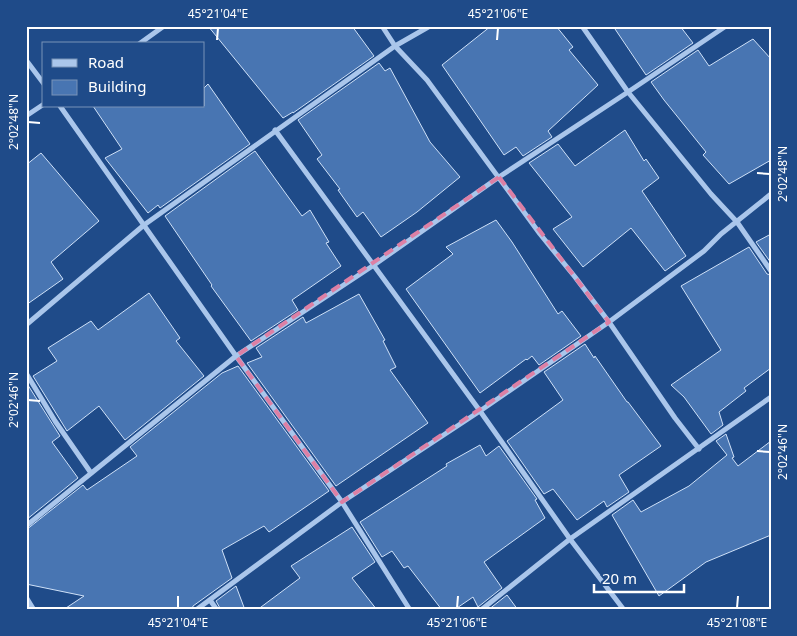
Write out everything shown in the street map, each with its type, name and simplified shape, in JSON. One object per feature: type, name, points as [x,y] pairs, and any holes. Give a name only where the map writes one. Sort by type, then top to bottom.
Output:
[{"type":"street","points":[[142,42],[164,26]]},
{"type":"street","points":[[382,26],[395,46],[427,80],[540,234],[609,322],[675,418],[699,449]]},
{"type":"street","points":[[26,325],[144,225],[395,46],[430,26]]},
{"type":"street","points":[[582,26],[628,92],[711,194],[737,222],[771,271]]},
{"type":"street","points":[[26,526],[236,356],[374,265],[499,177],[726,26]]},
{"type":"street","points":[[26,60],[42,81]]},
{"type":"street","points":[[26,116],[42,105]]},
{"type":"street","points":[[61,108],[236,356],[342,502],[410,610]]},
{"type":"street","points":[[275,130],[480,411],[570,539],[624,610]]},
{"type":"street","points":[[196,610],[342,502],[480,411],[609,322],[698,256],[721,234],[771,194]]},
{"type":"street","points":[[26,373],[55,421],[91,473]]},
{"type":"street","points":[[480,610],[570,539],[771,397]]},
{"type":"street","points":[[26,596],[34,610]]},
{"type":"street","points":[[210,600],[217,610]]},
{"type":"highlighted area","points":[[499,177],[609,322],[342,502],[236,356]]},
{"type":"building","points":[[208,26],[352,26],[374,56],[283,118]]},
{"type":"building","points":[[491,26],[556,26],[573,47],[569,50],[598,85],[548,131],[552,137],[523,156],[516,147],[504,155],[442,65]]},
{"type":"building","points":[[613,26],[680,26],[693,43],[646,75]]},
{"type":"building","points":[[753,39],[771,59],[771,160],[729,184],[703,155],[706,152],[651,82],[698,50],[709,66]]},
{"type":"building","points":[[379,63],[385,71],[390,68],[430,142],[460,177],[417,212],[381,237],[363,212],[357,217],[338,190],[340,189],[317,159],[322,155],[298,120]]},
{"type":"building","points":[[208,84],[250,144],[160,208],[158,205],[148,213],[105,158],[122,149],[94,108],[205,108],[205,87]]},
{"type":"building","points":[[625,130],[644,161],[646,159],[659,178],[642,191],[686,256],[665,271],[631,228],[583,267],[553,229],[572,217],[529,163],[558,144],[575,166]]},
{"type":"building","points":[[255,151],[302,216],[310,210],[329,242],[326,243],[341,266],[292,300],[298,310],[251,341],[211,286],[165,216]]},
{"type":"building","points":[[41,153],[99,221],[51,262],[63,279],[26,305],[26,165]]},
{"type":"building","points":[[496,220],[558,314],[562,311],[581,336],[539,365],[532,356],[526,359],[480,393],[406,289],[453,254],[446,247]]},
{"type":"building","points":[[771,234],[771,263],[756,242]]},
{"type":"building","points":[[749,247],[767,274],[771,275],[771,368],[744,388],[746,391],[719,412],[723,425],[711,434],[684,397],[671,385],[721,350],[681,286]]},
{"type":"building","points":[[149,293],[180,338],[176,341],[204,376],[125,440],[99,406],[67,431],[33,376],[57,361],[48,348],[91,321],[98,330]]},
{"type":"building","points":[[359,294],[385,340],[383,341],[396,367],[390,370],[428,423],[336,486],[247,363],[262,357],[256,348],[303,317],[306,323]]},
{"type":"building","points":[[585,344],[661,446],[619,475],[629,492],[607,507],[604,501],[577,520],[553,489],[544,494],[507,441],[563,400],[544,372]]},
{"type":"building","points":[[238,366],[329,491],[269,532],[264,526],[222,550],[232,578],[193,606],[192,610],[63,610],[84,596],[26,584],[26,530],[83,485],[87,490],[137,456],[130,447],[222,373]]},
{"type":"building","points":[[26,382],[60,436],[52,442],[78,478],[26,520]]},
{"type":"building","points":[[726,434],[734,457],[732,458],[738,466],[771,441],[771,535],[706,562],[659,596],[612,515],[633,500],[641,512],[689,486],[727,455],[716,441]]},
{"type":"building","points":[[480,445],[486,456],[499,446],[537,499],[535,500],[545,518],[484,562],[502,588],[478,607],[473,597],[454,610],[442,610],[408,566],[404,568],[392,551],[382,557],[360,522],[447,466],[446,464]]},
{"type":"building","points":[[352,527],[375,562],[352,578],[377,610],[257,610],[300,578],[291,566]]},
{"type":"building","points":[[236,586],[245,610],[221,610],[216,601]]},
{"type":"building","points":[[507,595],[518,610],[488,610]]}]
